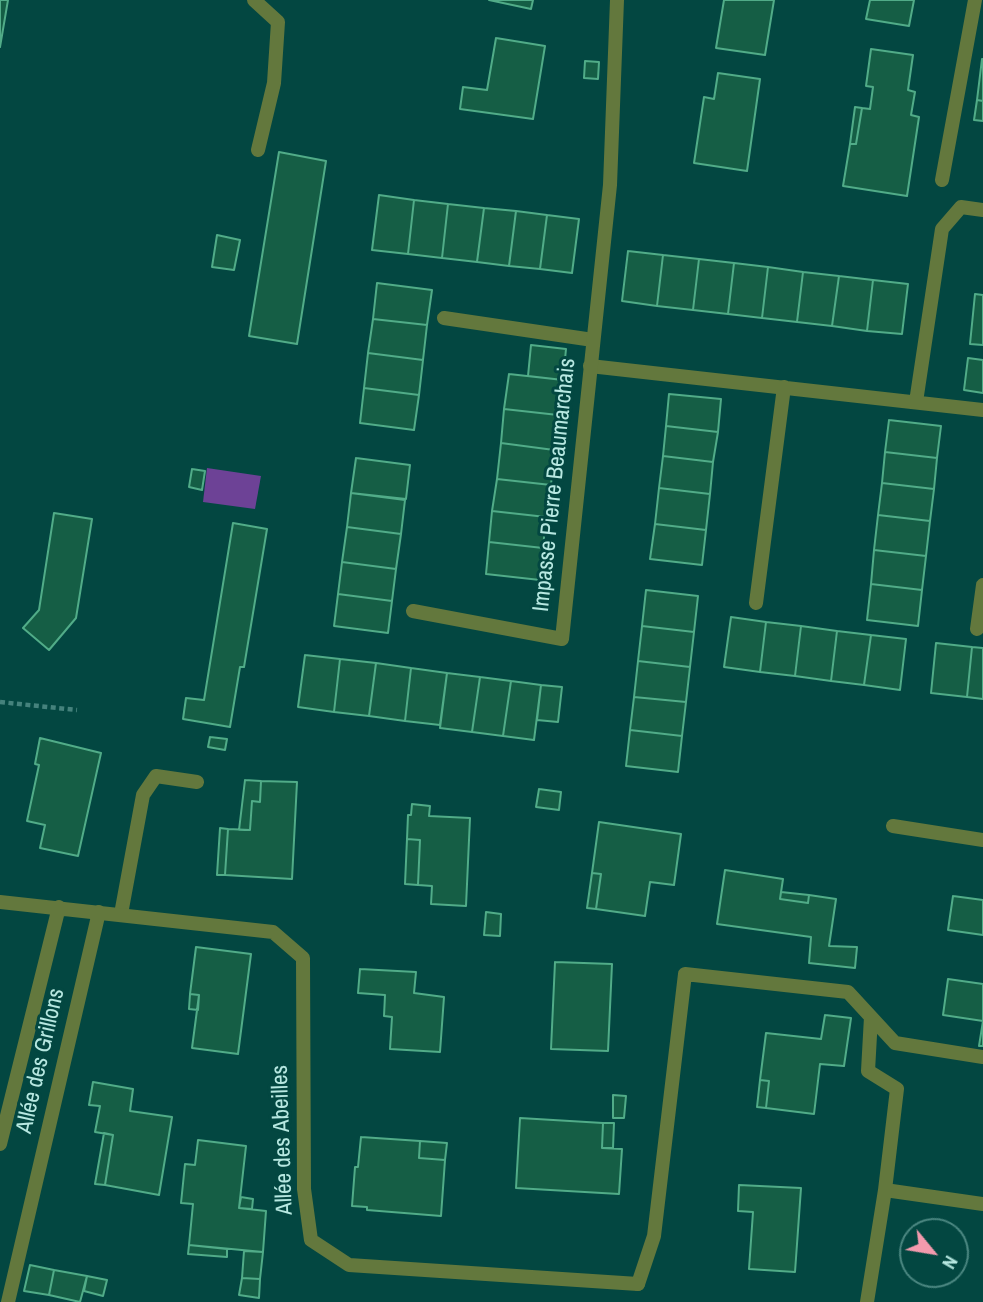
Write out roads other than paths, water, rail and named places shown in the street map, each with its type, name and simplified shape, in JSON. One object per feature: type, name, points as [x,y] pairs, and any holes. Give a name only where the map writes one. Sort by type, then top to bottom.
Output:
[{"type":"street","points":[[254,0],[278,22],[274,83],[258,150]]},
{"type":"street","name":"Impasse Pierre Beaumarchais","points":[[413,611],[562,639],[610,185],[617,0]]},
{"type":"street","points":[[943,180],[975,0]]},
{"type":"street","points":[[916,402],[942,229],[961,207],[983,210]]},
{"type":"street","points":[[444,318],[593,340]]},
{"type":"street","points":[[590,366],[983,410]]},
{"type":"street","points":[[755,603],[784,387]]},
{"type":"street","points":[[977,629],[983,585]]},
{"type":"street","points":[[121,914],[143,795],[156,776],[197,782]]},
{"type":"street","points":[[893,827],[983,840]]},
{"type":"street","name":"Allée des Abeilles","points":[[0,902],[273,932],[303,958],[304,1189],[311,1240],[349,1265],[638,1284],[654,1236],[685,974],[848,992],[871,1017]]},
{"type":"street","name":"Allée des Grillons","points":[[0,1144],[59,907]]},
{"type":"street","name":"Allée des Grillons","points":[[8,1302],[99,912]]},
{"type":"street","points":[[871,1017],[895,1043],[983,1057]]},
{"type":"street","points":[[867,1302],[885,1190],[897,1089],[867,1071],[871,1017]]},
{"type":"street","points":[[885,1190],[983,1204]]}]
